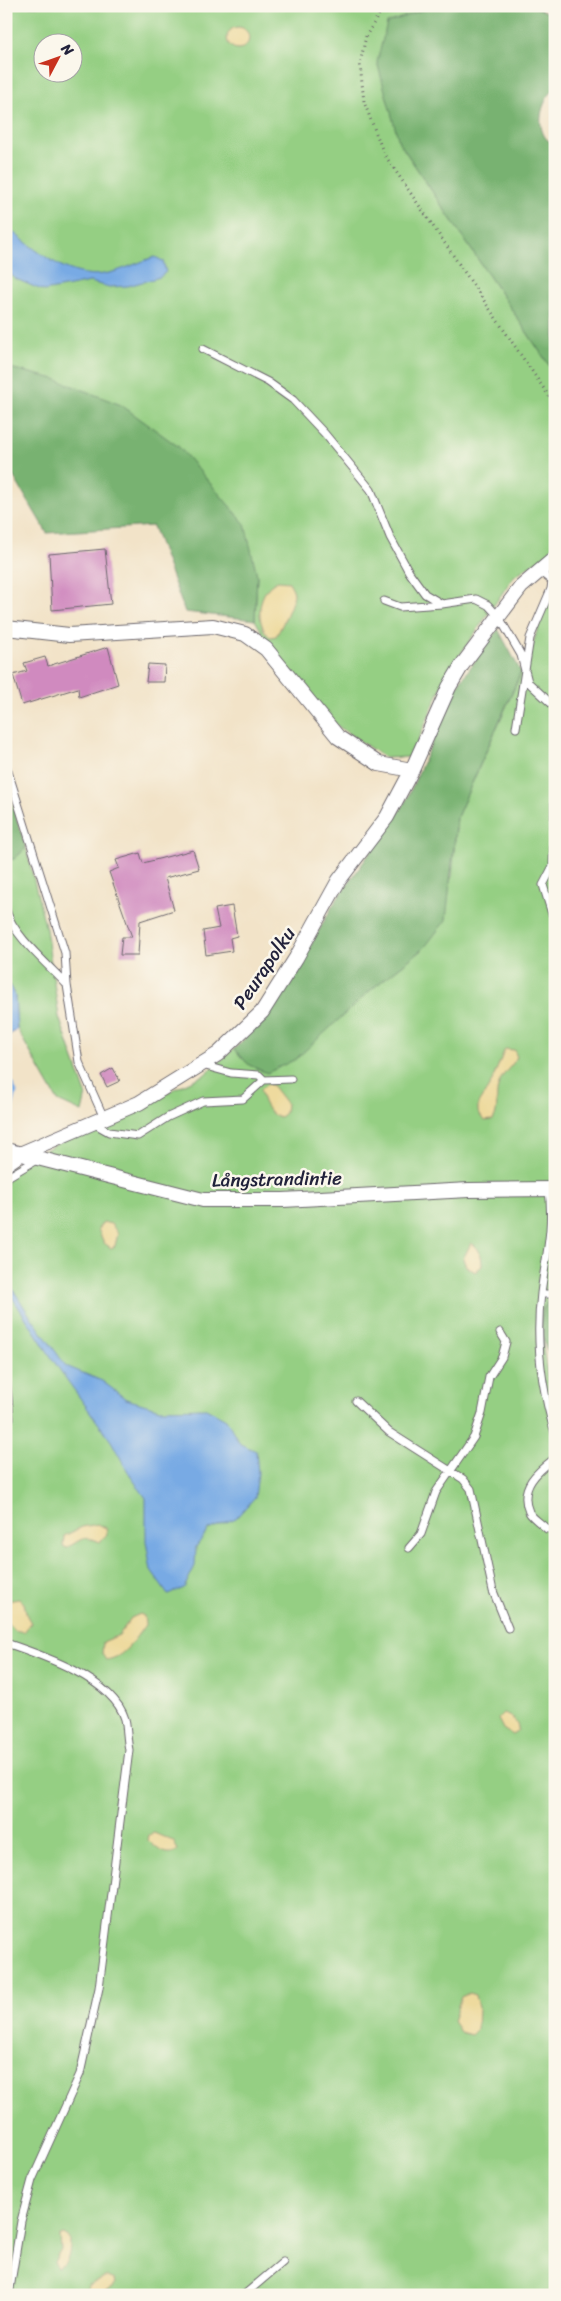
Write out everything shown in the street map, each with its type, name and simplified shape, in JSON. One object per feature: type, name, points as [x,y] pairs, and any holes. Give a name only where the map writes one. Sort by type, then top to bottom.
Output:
[{"type":"street","name":"Peurapolku","points":[[6,1164],[22,1153],[139,1103],[218,1054],[262,1012],[296,958],[339,880],[387,817],[412,770],[449,687],[462,665],[521,586],[555,558]]},
{"type":"street","points":[[6,628],[69,635],[213,626],[245,634],[266,648],[338,737],[379,764],[412,770]]},
{"type":"street","name":"Långstrandintie","points":[[6,1150],[202,1200],[283,1200],[469,1190],[552,1190]]},
{"type":"lane","points":[[203,349],[268,382],[293,400],[371,490],[390,536],[410,572],[425,594],[442,604]]},
{"type":"lane","points":[[516,728],[530,638],[551,589],[552,581],[538,571],[538,565],[555,554]]},
{"type":"lane","points":[[384,601],[400,607],[476,599],[488,604],[499,617],[521,655],[528,682],[555,707]]},
{"type":"lane","points":[[6,764],[65,953],[67,985],[79,1062],[99,1121],[109,1132],[138,1136],[168,1118],[203,1101],[243,1099],[264,1080],[291,1079]]},
{"type":"lane","points":[[552,914],[543,885],[553,866],[555,802]]},
{"type":"lane","points":[[6,910],[8,918],[22,937],[67,985]]},
{"type":"lane","points":[[201,1064],[230,1073],[259,1075],[264,1080]]},
{"type":"lane","points":[[6,1178],[41,1158]]},
{"type":"lane","points":[[552,1190],[552,1216],[541,1294],[538,1350],[544,1396],[555,1433]]},
{"type":"lane","points":[[541,1294],[555,1294]]},
{"type":"lane","points":[[409,1548],[421,1534],[436,1492],[474,1437],[482,1413],[489,1377],[502,1357],[506,1342],[500,1332]]},
{"type":"lane","points":[[6,1377],[10,1418],[6,1427]]},
{"type":"lane","points":[[356,1402],[389,1432],[463,1479],[471,1489],[492,1591],[508,1628]]},
{"type":"lane","points":[[555,1458],[531,1477],[526,1494],[529,1512],[547,1528],[555,1527]]},
{"type":"lane","points":[[6,1643],[44,1656],[76,1673],[113,1698],[124,1718],[129,1750],[100,1988],[80,2074],[32,2180],[21,2221],[8,2295]]},
{"type":"lane","points":[[244,2295],[283,2262]]},
{"type":"path","points":[[384,6],[366,36],[360,64],[364,102],[384,154],[555,405]]},
{"type":"green space","points":[[6,6],[452,6],[425,9],[399,142],[555,374],[555,549],[514,576],[447,674],[411,757],[385,758],[336,725],[274,653],[255,620],[257,575],[6,367]]},
{"type":"green space","points":[[452,6],[533,6],[555,16],[555,89],[550,93],[544,105],[541,125],[545,137],[555,145],[555,374],[399,142],[377,62],[387,23],[425,9]]},
{"type":"green space","points":[[6,367],[55,379],[121,405],[179,447],[245,524],[257,575],[255,620],[185,612],[153,526],[47,533],[6,464]]},
{"type":"green space","points":[[555,581],[555,1290],[547,1287],[547,1302],[543,1309],[542,1340],[550,1394],[555,1408],[555,2295],[6,2295],[6,1171],[17,1163],[204,1075],[234,1049],[249,1065],[373,988],[424,948],[452,876],[457,817],[531,651],[542,614],[553,593]]},
{"type":"green space","points":[[498,629],[521,672],[457,817],[446,920],[424,948],[373,988],[296,1059],[267,1073],[249,1065],[234,1049],[265,1018],[307,952],[333,905],[405,803],[457,686]]},
{"type":"green space","points":[[6,784],[26,848],[14,859],[6,859]]},
{"type":"green space","points":[[26,848],[46,929],[59,1017],[86,1094],[82,1112],[58,1101],[17,1029],[15,996],[6,979],[6,859],[14,859]]},
{"type":"green space","points":[[547,1302],[555,1302],[555,1362],[550,1355],[542,1333],[541,1317]]},
{"type":"sand","points":[[238,27],[248,34],[249,38],[242,48],[238,49],[228,42],[227,38],[234,28]]},
{"type":"sand","points":[[278,581],[289,582],[294,594],[278,633],[276,636],[270,637],[262,624],[260,607],[266,591]]},
{"type":"sand","points":[[505,1049],[514,1050],[517,1057],[500,1080],[493,1120],[484,1121],[478,1112],[478,1104],[491,1083]]},
{"type":"sand","points":[[268,1084],[272,1085],[286,1103],[285,1113],[279,1118],[271,1113],[266,1106],[260,1089]]},
{"type":"sand","points":[[103,1222],[111,1224],[118,1233],[115,1246],[111,1248],[104,1243],[98,1229]]},
{"type":"sand","points":[[471,1243],[478,1250],[482,1259],[482,1266],[475,1272],[466,1266],[463,1259]]},
{"type":"sand","points":[[98,1524],[106,1528],[107,1534],[100,1542],[86,1538],[67,1548],[63,1546],[64,1536],[82,1527]]},
{"type":"sand","points":[[19,1599],[24,1603],[31,1623],[24,1632],[14,1630],[7,1622],[6,1601]]},
{"type":"sand","points":[[140,1614],[144,1616],[145,1625],[133,1642],[124,1652],[106,1660],[102,1654],[103,1642],[119,1635],[131,1618]]},
{"type":"sand","points":[[504,1713],[512,1717],[516,1722],[518,1731],[512,1735],[503,1729],[498,1719]]},
{"type":"sand","points":[[154,1833],[173,1841],[178,1850],[166,1853],[158,1849],[148,1840],[149,1835]]},
{"type":"sand","points":[[469,1993],[475,1995],[478,2008],[477,2029],[471,2035],[460,2032],[453,2021],[461,1997]]},
{"type":"sand","points":[[64,2235],[70,2239],[69,2252],[65,2263],[58,2268],[54,2262],[61,2250],[60,2236]]},
{"type":"sand","points":[[108,2277],[115,2280],[116,2283],[113,2287],[95,2295],[87,2289],[88,2285]]},
{"type":"water","points":[[9,229],[41,254],[65,268],[78,272],[91,275],[104,274],[155,257],[163,261],[166,272],[160,277],[128,286],[109,287],[90,282],[44,291],[16,279],[6,271],[6,230]]},
{"type":"water","points":[[6,979],[15,996],[17,1029],[6,1038]]},
{"type":"water","points":[[6,1278],[26,1310],[66,1366],[102,1381],[126,1399],[160,1409],[206,1408],[226,1419],[240,1444],[256,1451],[258,1473],[255,1497],[236,1518],[208,1530],[196,1547],[195,1566],[184,1588],[168,1595],[151,1571],[146,1541],[146,1498],[131,1477],[111,1441],[57,1366],[6,1288]]},
{"type":"building","points":[[105,549],[111,604],[52,610],[49,554]]},
{"type":"building","points":[[108,647],[118,684],[79,697],[78,688],[22,705],[13,675],[27,671],[24,663],[45,657],[48,666]]},
{"type":"building","points":[[148,664],[165,665],[164,682],[146,682]]},
{"type":"building","points":[[193,850],[199,869],[165,878],[174,910],[140,921],[138,955],[120,955],[122,937],[132,937],[109,872],[119,868],[116,860],[140,853],[143,863]]},
{"type":"building","points":[[232,906],[237,936],[230,938],[232,951],[206,955],[203,931],[219,928],[215,909]]},
{"type":"building","points":[[113,1068],[120,1081],[107,1087],[101,1075]]},
{"type":"waterway","points":[[6,1076],[15,1092],[6,1127]]}]
